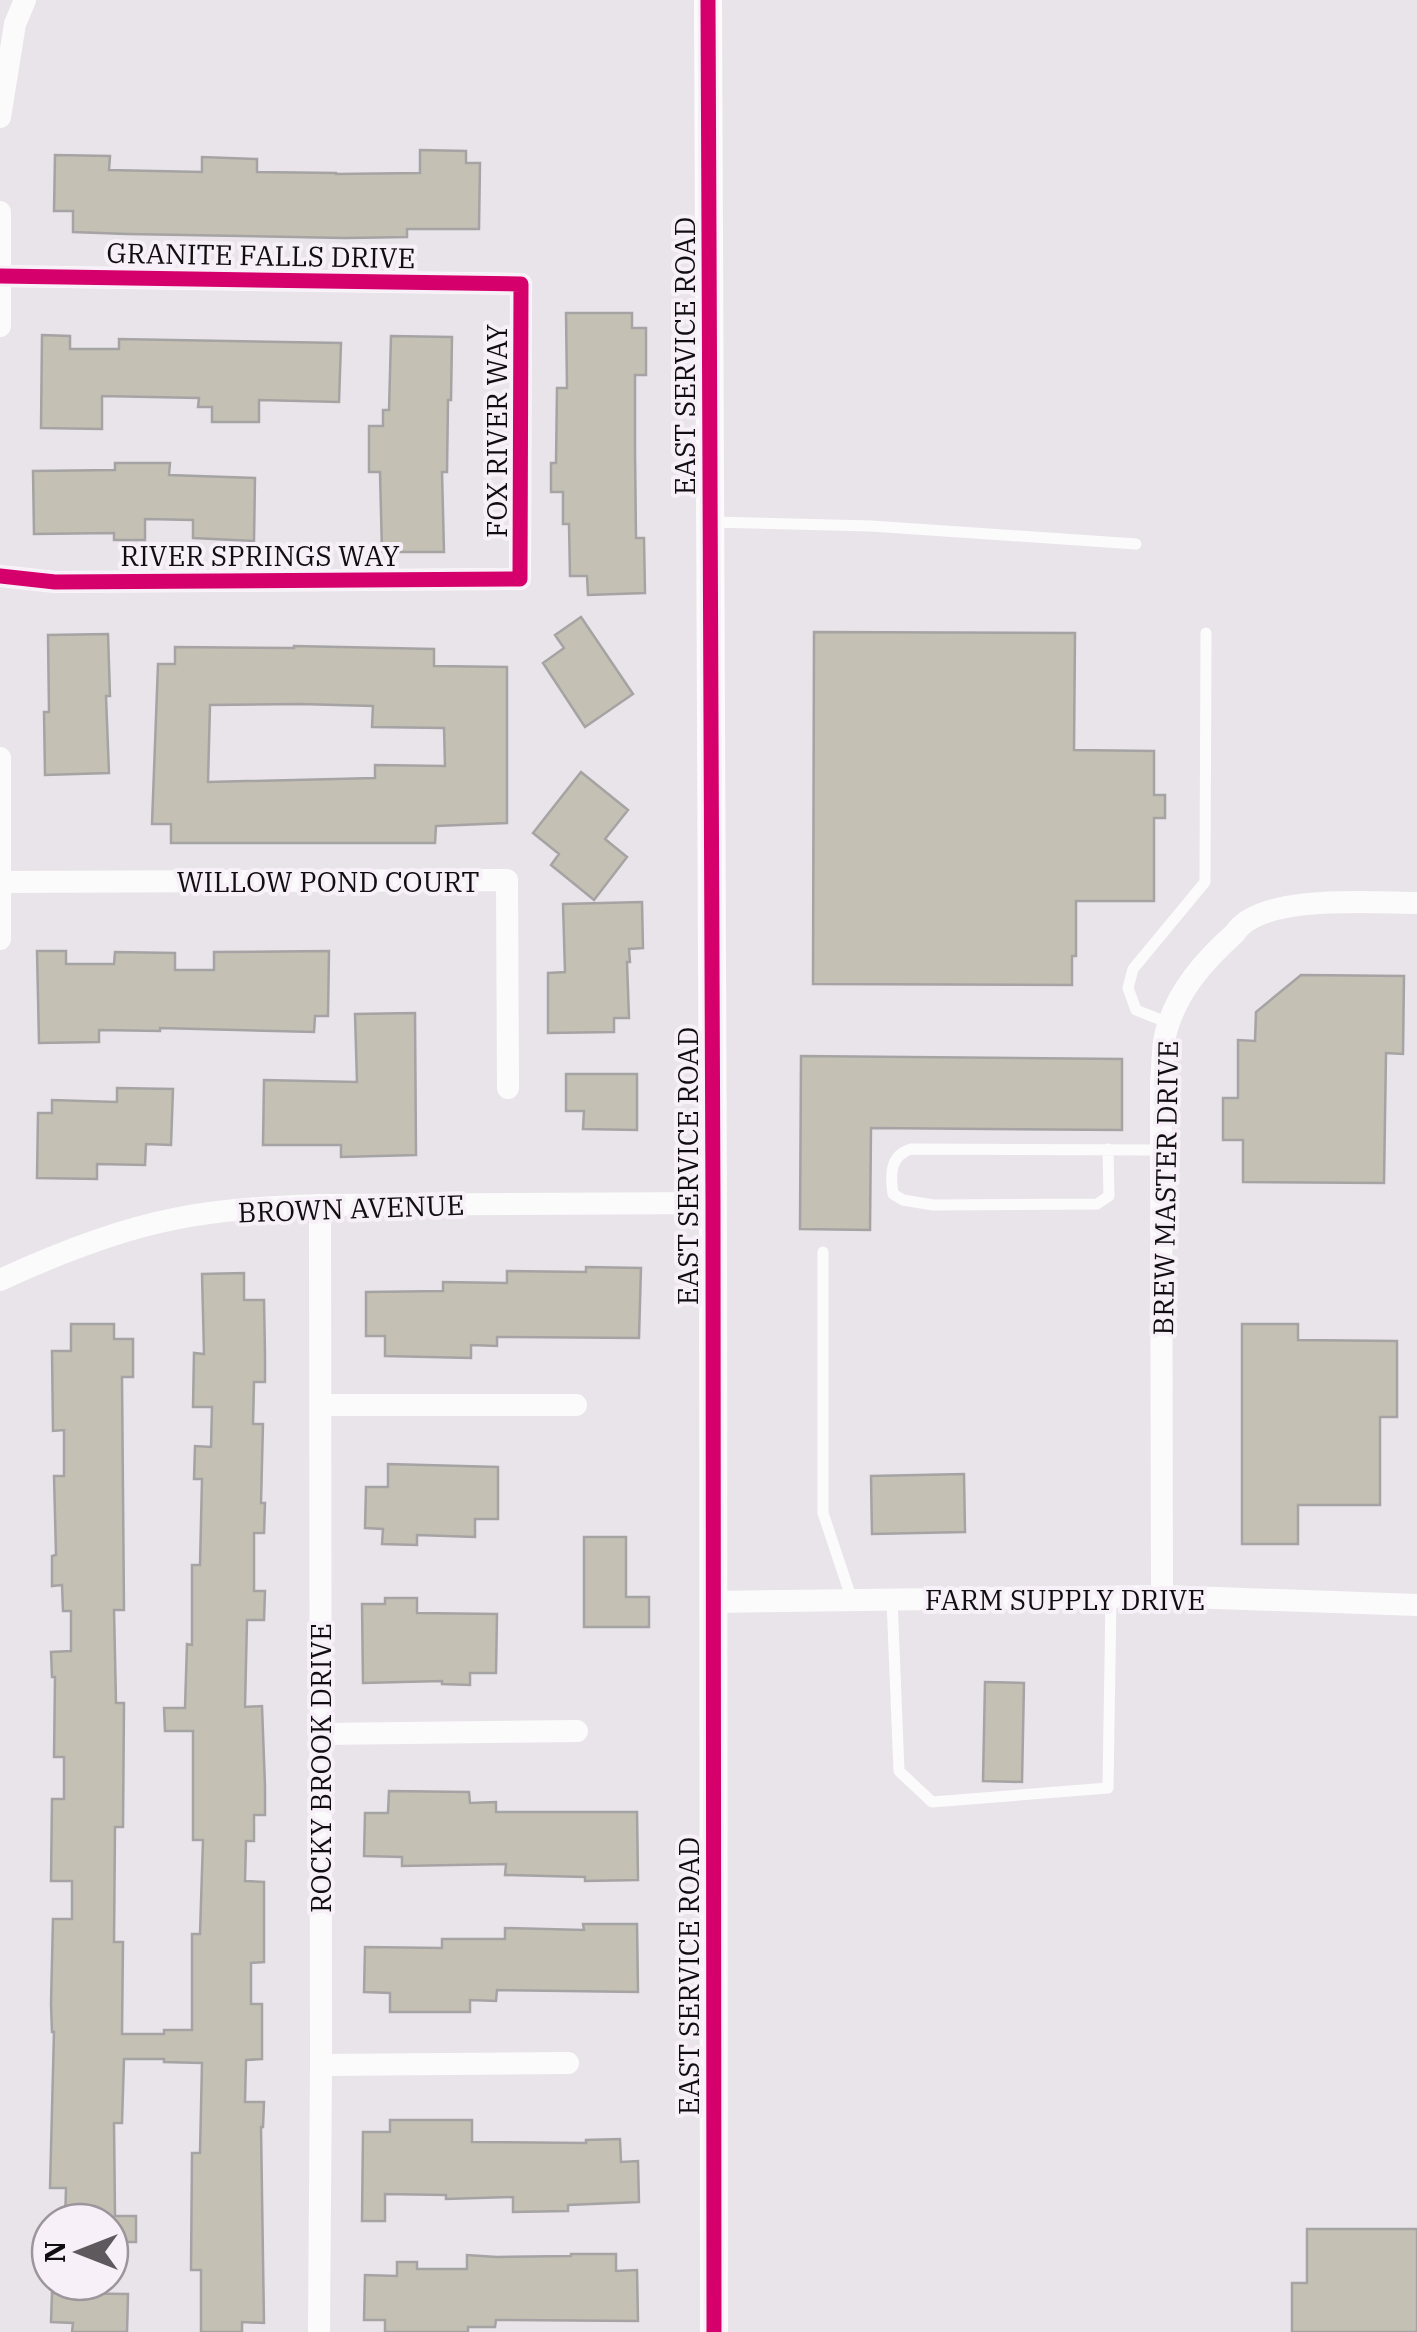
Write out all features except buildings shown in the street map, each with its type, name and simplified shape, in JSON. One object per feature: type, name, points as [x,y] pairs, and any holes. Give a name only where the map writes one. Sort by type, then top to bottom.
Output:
[{"type":"street","points":[[0,117],[15,24],[25,0]]},
{"type":"street","name":"EAST SERVICE ROAD","points":[[708,0],[714,2332]]},
{"type":"street","points":[[0,212],[0,326]]},
{"type":"street","name":"GRANITE FALLS DRIVE","points":[[0,276],[521,284]]},
{"type":"street","name":"FOX RIVER WAY","points":[[520,578],[521,284]]},
{"type":"street","name":"RIVER SPRINGS WAY","points":[[0,576],[54,582],[520,578]]},
{"type":"street","points":[[0,758],[0,939]]},
{"type":"street","name":"WILLOW POND COURT","points":[[1,882],[507,880],[508,1088]]},
{"type":"street","name":"BREW MASTER DRIVE","points":[[1162,1596],[1161,1080],[1165,1035],[1174,1008],[1214,951],[1238,927],[1254,918],[1310,902],[1417,903]]},
{"type":"street","name":"BROWN AVENUE","points":[[0,1280],[44,1260],[174,1218],[260,1208],[713,1203]]},
{"type":"street","name":"ROCKY BROOK DRIVE","points":[[319,2332],[320,1205]]},
{"type":"street","points":[[320,1405],[576,1405]]},
{"type":"street","name":"FARM SUPPLY DRIVE","points":[[713,1602],[1162,1596],[1417,1605]]},
{"type":"street","points":[[319,1734],[577,1732]]},
{"type":"street","points":[[321,2066],[568,2063]]},
{"type":"lane","points":[[710,522],[871,526],[1136,544]]},
{"type":"lane","points":[[1169,1023],[1136,1010],[1128,988],[1133,969],[1206,882],[1206,633]]},
{"type":"lane","points":[[1108,1149],[1109,1196],[1098,1204],[933,1205],[892,1194],[890,1180],[895,1159],[911,1149],[1108,1149],[1161,1150]]},
{"type":"lane","points":[[823,1252],[823,1513],[852,1600]]},
{"type":"lane","points":[[892,1600],[899,1771],[932,1802],[1108,1788],[1111,1597]]},
{"type":"cycle path","points":[[708,0],[714,2332]]},
{"type":"cycle path","points":[[0,276],[521,284],[520,579],[55,582],[0,576]]}]
